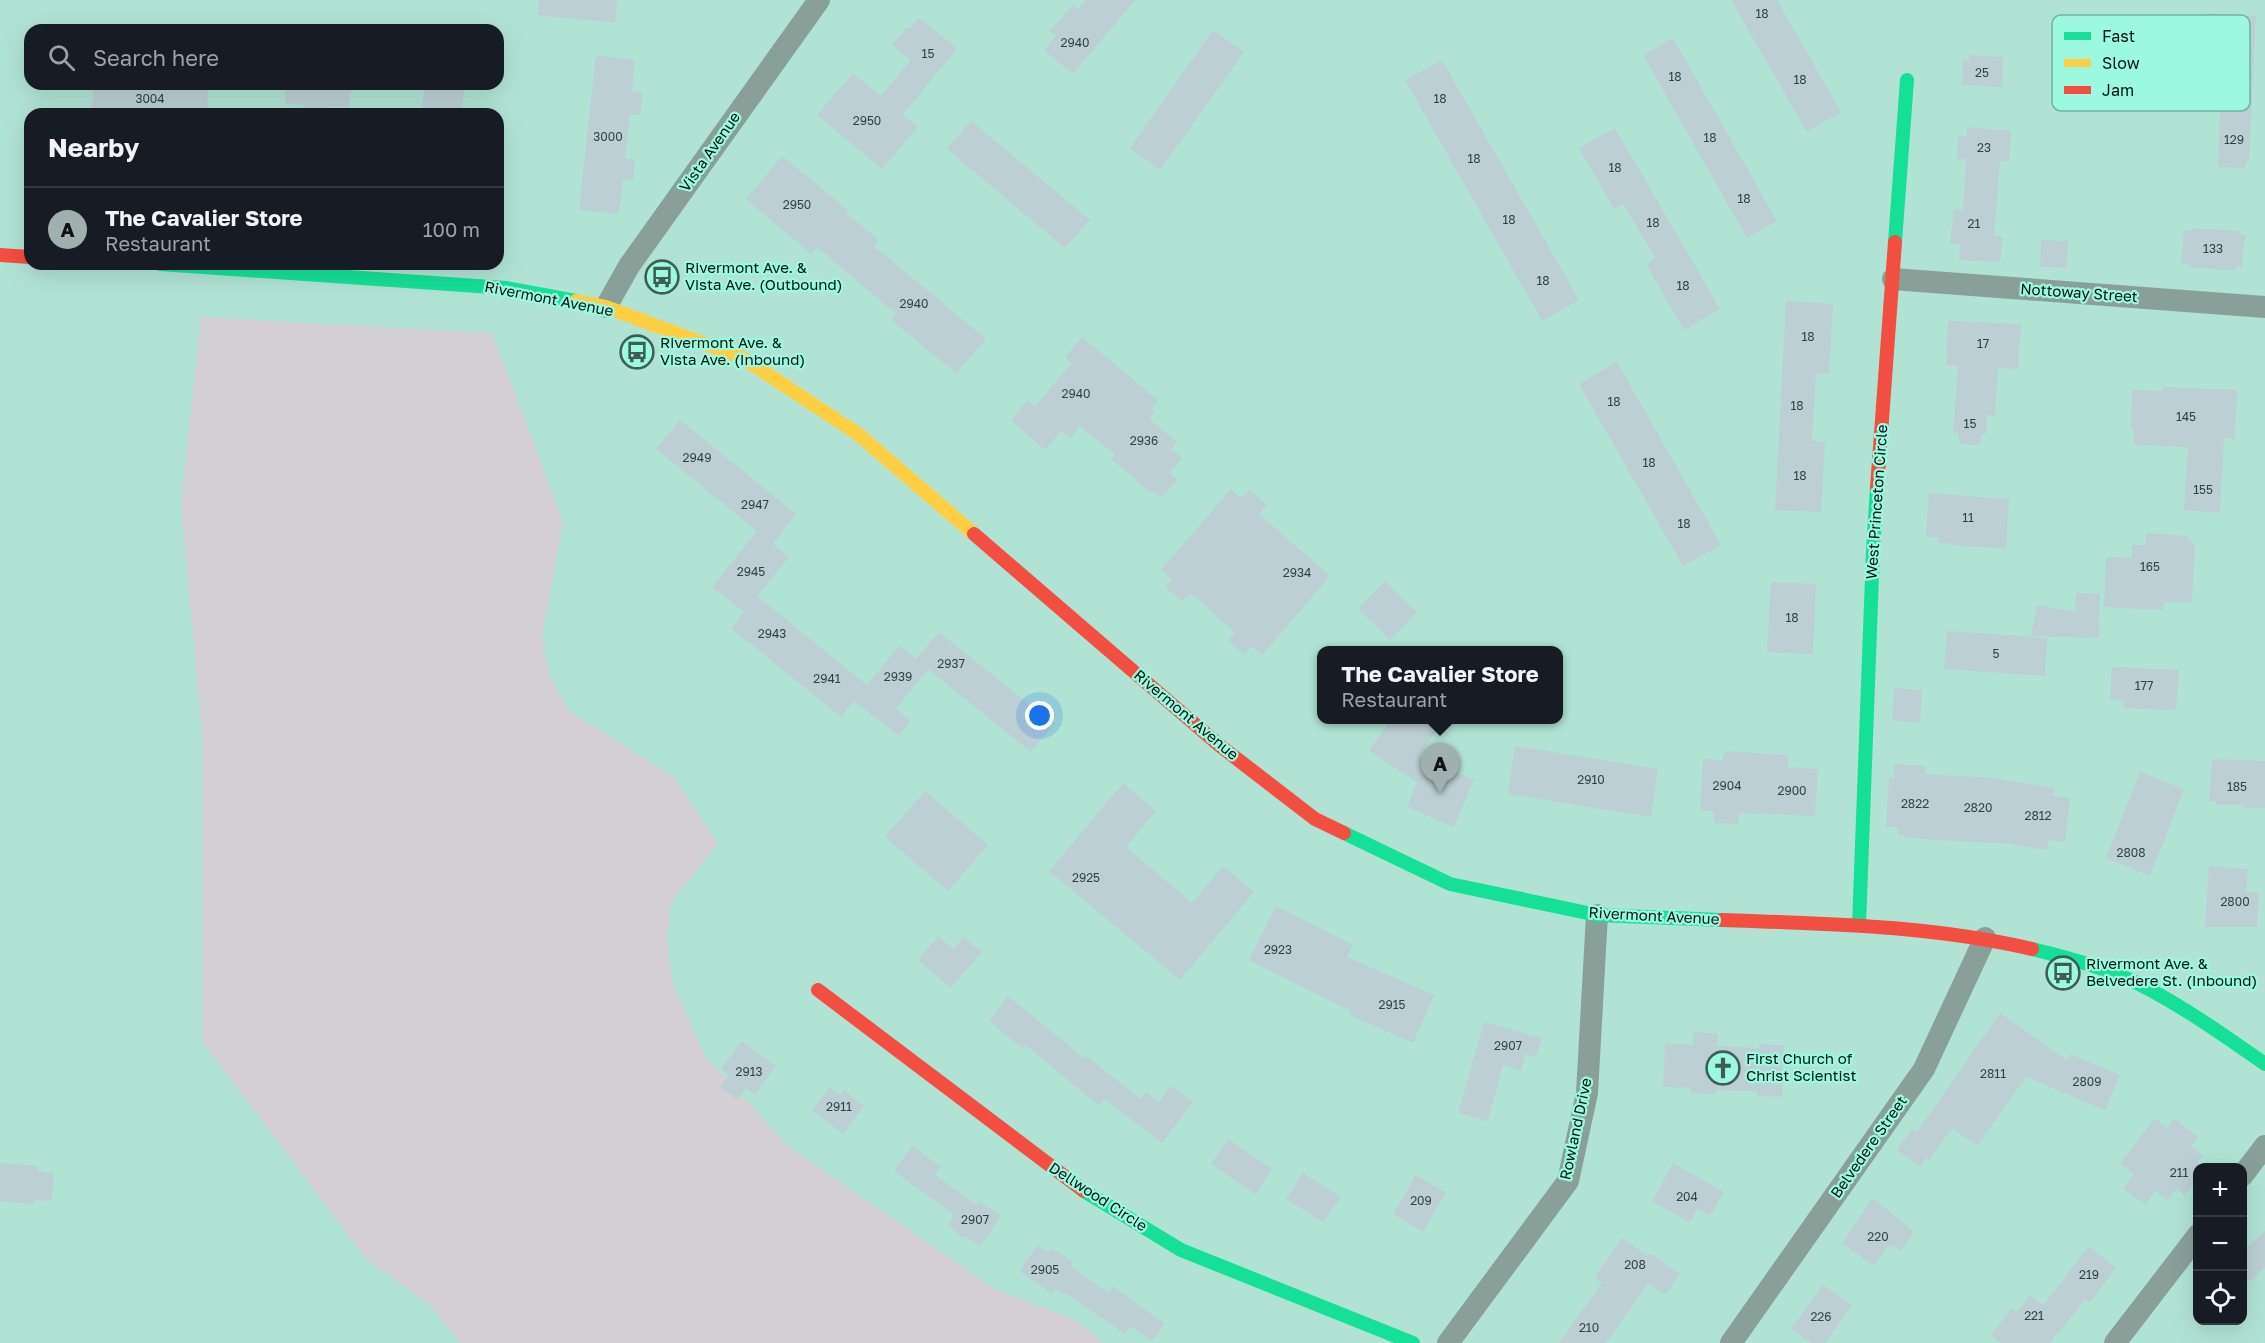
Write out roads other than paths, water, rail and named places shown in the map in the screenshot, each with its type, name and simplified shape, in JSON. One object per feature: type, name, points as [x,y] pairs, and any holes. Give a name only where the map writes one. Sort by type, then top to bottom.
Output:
[{"type":"main road","name":"West Princeton Circle","points":[[1859,925],[1873,550],[1907,80]]},
{"type":"main road","points":[[0,255],[24,257]]},
{"type":"main road","name":"Rivermont Avenue","points":[[246,270],[506,288],[606,307],[743,357],[858,434],[1219,745],[1315,819],[1450,884],[1597,915],[1859,925],[1930,930],[1985,938],[2067,957],[2140,984],[2222,1034],[2265,1065]]},
{"type":"main road","name":"Dellwood Circle","points":[[818,990],[1072,1184],[1181,1250],[1413,1343]]},
{"type":"street","name":"Vista Avenue","points":[[606,307],[629,266],[819,0]]},
{"type":"street","name":"Nottoway Street","points":[[1893,279],[2265,307]]},
{"type":"street","name":"Rowland Drive","points":[[1448,1343],[1568,1181],[1587,1093],[1597,915]]},
{"type":"street","name":"Belvedere Street","points":[[1731,1343],[1924,1069],[1985,938]]},
{"type":"street","points":[[2247,1169],[2265,1146]]},
{"type":"street","points":[[2115,1343],[2193,1242]]},
{"type":"place","name":"Rivermont Ave. & Vista Ave. (Outbound)","points":[[662,277]]},
{"type":"place","name":"Rivermont Ave. & Vista Ave. (Inbound)","points":[[637,352]]},
{"type":"place","name":"The Cavalier Store","points":[[1440,793]]},
{"type":"place","name":"Rivermont Ave. & Belvedere St. (Inbound)","points":[[2063,973]]},
{"type":"place","name":"First Church of Christ Scientist","points":[[1723,1068]]}]
